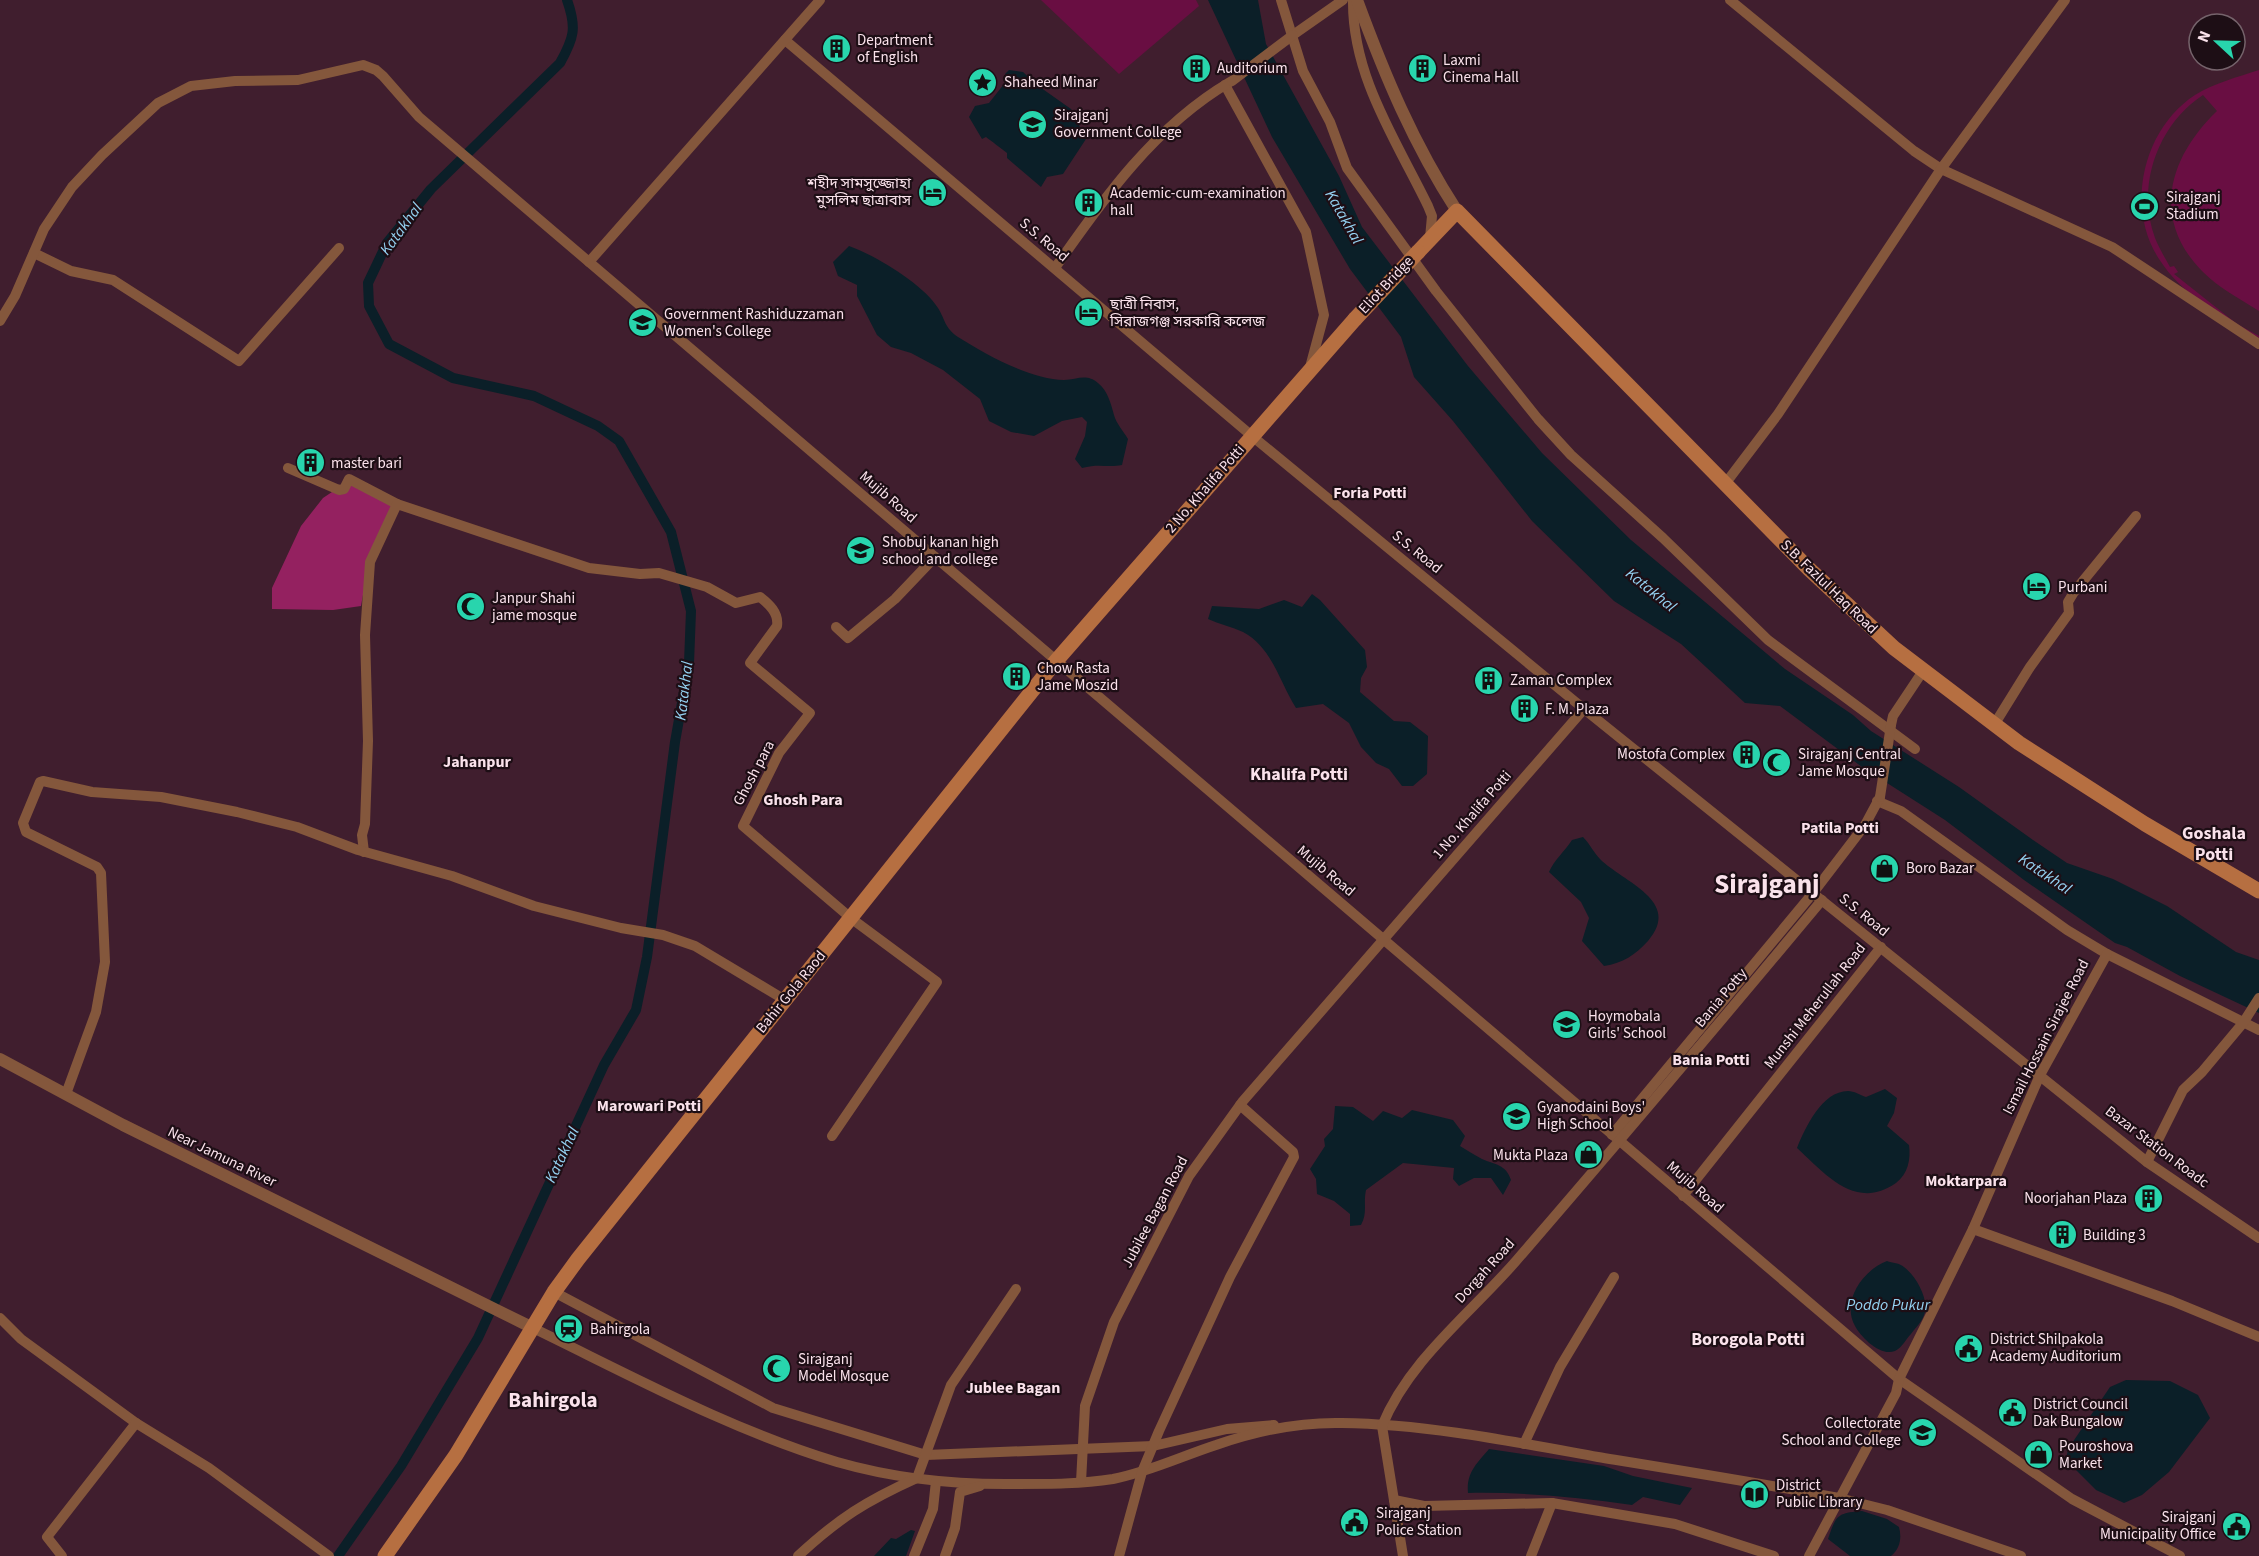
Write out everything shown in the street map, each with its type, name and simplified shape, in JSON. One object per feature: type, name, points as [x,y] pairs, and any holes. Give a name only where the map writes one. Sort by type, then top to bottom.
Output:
[{"type":"main road","name":"Eliot Bridge","points":[[1355,319],[1458,211]]},
{"type":"main road","name":"S.B. Fazlul Haq Road","points":[[1458,211],[1809,569],[1894,648],[1994,725],[2145,824],[2259,891]]},
{"type":"main road","name":"2 No. Khalifa Potti","points":[[1056,661],[1355,319]]},
{"type":"main road","name":"Bahir Gola Raod","points":[[385,1556],[456,1455],[527,1325],[1056,661]]},
{"type":"street","points":[[589,262],[820,0]]},
{"type":"street","points":[[1281,0],[1303,71],[1330,123],[1347,168],[1437,291],[1538,419],[1571,455],[1609,487],[1768,639],[1915,749]]},
{"type":"street","points":[[1054,268],[1121,178],[1159,137],[1228,83],[1342,0]]},
{"type":"street","points":[[1355,0],[1404,118],[1428,165],[1458,211]]},
{"type":"street","points":[[1355,0],[1354,31],[1360,60],[1388,128],[1432,216],[1430,239]]},
{"type":"street","points":[[1730,0],[1914,151],[1941,169],[2112,248],[2259,344]]},
{"type":"street","points":[[1725,484],[1778,414],[1941,169],[2065,0]]},
{"type":"street","name":"S.S. Road","points":[[785,40],[1252,436],[1584,709],[2040,1075]]},
{"type":"street","name":"Mujib Road","points":[[0,321],[6,315],[44,229],[72,188],[102,155],[158,103],[191,86],[236,81],[298,80],[363,65],[383,76],[419,117],[1899,1379],[2073,1499],[2180,1556]]},
{"type":"street","points":[[1228,83],[1306,232],[1311,264],[1321,293],[1324,315],[1309,371]]},
{"type":"street","points":[[1388,128],[1404,118]]},
{"type":"street","points":[[34,253],[71,271],[113,280],[239,361],[339,248]]},
{"type":"street","points":[[288,468],[339,490],[344,489],[349,479],[397,504],[370,562],[365,635],[368,741],[365,824],[362,835],[364,852]]},
{"type":"street","name":"Ghosh para","points":[[397,504],[589,568],[640,574],[659,573],[707,587],[736,603],[760,597],[769,604],[778,619],[777,626],[750,663],[810,713],[779,753],[743,826],[852,919]]},
{"type":"street","points":[[1994,725],[2030,667],[2069,613],[2068,602],[2074,592],[2136,516]]},
{"type":"street","points":[[836,627],[848,638],[895,599],[935,557]]},
{"type":"street","points":[[1923,671],[1893,716],[1879,799],[1901,811],[2067,930],[2107,954],[2245,1019],[2259,1030]]},
{"type":"street","name":"1 No. Khalifa Potti","points":[[1383,940],[1584,709]]},
{"type":"street","points":[[66,1094],[96,1012],[105,962],[101,873],[97,867],[26,832],[23,823],[40,782],[92,792],[161,797],[297,827],[364,852],[452,876],[534,906],[663,935],[695,946],[785,1000]]},
{"type":"street","name":"Bania Potty","points":[[1616,1139],[1818,897],[1865,825],[1879,799]]},
{"type":"street","points":[[832,1136],[937,982],[852,919]]},
{"type":"street","name":"Jubilee Bagan Road","points":[[1081,1482],[1085,1406],[1114,1322],[1189,1176],[1240,1105],[1383,940]]},
{"type":"street","name":"Munshi Meherullah Road","points":[[1683,1196],[1881,947]]},
{"type":"street","name":"Ismail Hossain Sirajee Road","points":[[1809,1556],[1896,1393],[1899,1379],[1973,1229],[2040,1075],[2107,954]]},
{"type":"street","points":[[2147,1162],[2182,1090],[2190,1080],[2202,1072],[2259,998]]},
{"type":"street","name":"Near Jamuna River","points":[[0,1059],[527,1325]]},
{"type":"street","name":"Bazar Station Roadc","points":[[2040,1075],[2147,1162],[2259,1238]]},
{"type":"street","points":[[1119,1556],[1142,1472],[1153,1446],[1230,1277],[1294,1157],[1293,1152],[1240,1105]]},
{"type":"street","name":"Dorgah Road","points":[[1382,1426],[1389,1408],[1430,1350],[1491,1290],[1616,1139]]},
{"type":"street","points":[[1973,1229],[2172,1302],[2259,1337]]},
{"type":"street","points":[[1524,1444],[1560,1367],[1614,1277]]},
{"type":"street","points":[[798,1556],[834,1522],[877,1496],[917,1478],[951,1385],[1016,1289]]},
{"type":"street","points":[[554,1292],[773,1408],[926,1455],[1153,1446],[1227,1429],[1259,1425],[1298,1426],[1346,1423],[1382,1426],[1524,1444],[1839,1498],[1887,1510],[2021,1556]]},
{"type":"street","points":[[0,1318],[21,1339],[136,1423],[209,1468],[325,1553]]},
{"type":"street","points":[[527,1325],[718,1417],[779,1443],[839,1462],[936,1481],[986,1484],[1081,1482],[1142,1472],[1220,1443],[1298,1426]]},
{"type":"street","points":[[62,1556],[47,1537],[136,1423]]},
{"type":"street","points":[[1382,1426],[1404,1556]]},
{"type":"street","points":[[914,1556],[928,1526],[937,1491],[936,1481]]},
{"type":"street","points":[[945,1556],[955,1528],[960,1492],[986,1484]]},
{"type":"street","points":[[1394,1500],[1424,1506],[1552,1503],[1675,1524],[1774,1556]]},
{"type":"street","points":[[1531,1556],[1552,1503]]},
{"type":"street","points":[[1986,1543],[2005,1556]]},
{"type":"shaded area","points":[[1041,0],[1196,0],[1199,6],[1119,74]]},
{"type":"shaded area","points":[[2259,70],[2259,311],[2209,278],[2186,252],[2176,231],[2171,210],[2172,189],[2178,168],[2187,148],[2200,129],[2217,111],[2203,95],[2173,123],[2163,140],[2150,178],[2148,198],[2155,238],[2170,267],[2174,266],[2178,272],[2174,274],[2237,324],[2259,338],[2204,305],[2168,272],[2149,238],[2143,216],[2142,193],[2145,170],[2152,148],[2163,128],[2177,110],[2195,95],[2210,87]]},
{"type":"shaded area","points":[[347,482],[397,504],[366,578],[361,606],[333,610],[272,609],[272,588],[301,526],[323,498]]},
{"type":"water","points":[[1208,0],[1258,0],[1266,44],[1339,176],[1362,227],[1468,366],[1542,453],[1631,540],[1785,669],[1853,715],[1871,731],[1959,787],[2067,863],[2113,879],[2167,906],[2236,952],[2259,960],[2259,1013],[2115,943],[2024,880],[1945,820],[1862,767],[1780,706],[1745,703],[1681,644],[1614,601],[1532,521],[1453,421],[1414,377],[1401,337],[1350,269],[1272,137]]},
{"type":"water","points":[[1009,70],[1023,72],[1071,109],[1086,139],[1063,174],[1047,177],[1041,187],[1007,158],[1007,153],[986,137],[982,139],[969,117],[975,106],[989,103],[1008,79],[1005,74]]},
{"type":"water","points":[[849,246],[885,263],[910,280],[931,299],[953,333],[981,351],[1037,376],[1064,380],[1089,378],[1098,383],[1107,394],[1116,421],[1128,439],[1122,465],[1082,468],[1075,459],[1085,436],[1087,422],[1082,417],[1062,421],[1034,436],[1011,432],[989,421],[980,399],[943,370],[911,353],[891,347],[877,335],[857,296],[857,285],[838,276],[833,262]]},
{"type":"water","points":[[1312,594],[1365,650],[1367,667],[1361,678],[1360,692],[1394,721],[1410,722],[1428,736],[1427,774],[1413,786],[1402,786],[1389,769],[1376,763],[1361,747],[1349,723],[1323,704],[1296,708],[1274,666],[1261,647],[1243,632],[1208,619],[1212,606],[1259,609],[1284,600],[1302,607]]},
{"type":"water","points":[[1583,837],[1600,859],[1646,894],[1654,904],[1658,915],[1657,927],[1648,941],[1633,954],[1611,965],[1604,966],[1582,941],[1589,918],[1581,902],[1549,872],[1572,840]]},
{"type":"water","points":[[1885,1089],[1897,1098],[1894,1113],[1887,1126],[1909,1145],[1908,1166],[1896,1183],[1881,1191],[1868,1193],[1855,1191],[1831,1178],[1797,1148],[1816,1112],[1830,1097],[1848,1091],[1866,1097]]},
{"type":"water","points":[[1335,1106],[1353,1107],[1373,1121],[1383,1111],[1402,1118],[1412,1110],[1453,1120],[1465,1136],[1460,1146],[1503,1168],[1511,1180],[1503,1195],[1491,1178],[1474,1178],[1459,1186],[1453,1179],[1454,1168],[1403,1163],[1366,1190],[1363,1221],[1361,1225],[1350,1226],[1350,1214],[1334,1201],[1317,1194],[1316,1179],[1310,1169],[1325,1146],[1324,1139],[1333,1129]]},
{"type":"water","name":"Poddo Pukur","points":[[1887,1261],[1898,1264],[1909,1271],[1921,1289],[1925,1302],[1922,1320],[1902,1346],[1889,1352],[1872,1345],[1855,1326],[1851,1316],[1853,1297],[1857,1288],[1870,1271]]},
{"type":"water","points":[[2126,1380],[2170,1381],[2198,1395],[2210,1418],[2169,1472],[2142,1495],[2124,1503],[2096,1490],[2066,1460],[2068,1449],[2110,1387]]},
{"type":"water","points":[[1489,1449],[1604,1466],[1633,1476],[1692,1488],[1680,1505],[1643,1497],[1632,1505],[1510,1493],[1468,1493],[1471,1474]]},
{"type":"water","points":[[1862,1511],[1887,1519],[1899,1527],[1900,1543],[1891,1556],[1850,1556],[1828,1539],[1833,1525],[1842,1514]]},
{"type":"water","points":[[911,1530],[915,1531],[906,1556],[874,1556],[891,1538],[896,1539]]},
{"type":"waterway","name":"Katakhal","points":[[338,1556],[401,1466],[478,1338],[604,1065],[636,1010],[647,957],[675,742],[689,663],[691,611],[671,532],[619,441],[598,426],[534,396],[453,378],[389,344],[369,306],[368,283],[387,243],[431,189],[560,63],[571,39],[573,26],[567,0]]},
{"type":"place","name":"Department of English","points":[[836,49]]},
{"type":"place","name":"Auditorium","points":[[1196,68]]},
{"type":"place","name":"Laxmi Cinema Hall","points":[[1422,69]]},
{"type":"place","name":"Shaheed Minar","points":[[983,82]]},
{"type":"place","name":"Sirajganj Government College","points":[[1033,124]]},
{"type":"place","name":"শহীদ সামসুজ্জোহা মুসলিম ছাত্রাবাস","points":[[932,192]]},
{"type":"place","name":"Academic-cum-examination hall","points":[[1089,202]]},
{"type":"place","name":"Sirajganj Stadium","points":[[2145,206]]},
{"type":"place","name":"ছাত্রী নিবাস, সিরাজগঞ্জ সরকারি কলেজ","points":[[1089,313]]},
{"type":"place","name":"Government Rashiduzzaman Women's College","points":[[643,323]]},
{"type":"place","name":"master bari","points":[[310,463]]},
{"type":"place","name":"Shobuj kanan high school and college","points":[[861,551]]},
{"type":"place","name":"Purbani","points":[[2037,587]]},
{"type":"place","name":"Janpur Shahi jame mosque","points":[[471,607]]},
{"type":"place","name":"Chow Rasta Jame Moszid","points":[[1016,677]]},
{"type":"place","name":"Zaman Complex","points":[[1489,680]]},
{"type":"place","name":"F. M. Plaza","points":[[1524,709]]},
{"type":"place","name":"Mostofa Complex","points":[[1746,754]]},
{"type":"place","name":"Sirajganj Central Jame Mosque","points":[[1777,763]]},
{"type":"place","name":"Boro Bazar","points":[[1885,868]]},
{"type":"place","name":"Hoymobala Girls' School","points":[[1567,1025]]},
{"type":"place","name":"Gyanodaini Boys' High School","points":[[1516,1116]]},
{"type":"place","name":"Mukta Plaza","points":[[1589,1155]]},
{"type":"place","name":"Noorjahan Plaza","points":[[2148,1198]]},
{"type":"place","name":"Building 3","points":[[2062,1235]]},
{"type":"place","name":"Bahirgola","points":[[569,1329]]},
{"type":"place","name":"District Shilpakola Academy Auditorium","points":[[1969,1348]]},
{"type":"place","name":"Sirajganj Model Mosque","points":[[777,1368]]},
{"type":"place","name":"District Council Dak Bungalow","points":[[2012,1413]]},
{"type":"place","name":"Collectorate School and College","points":[[1922,1432]]},
{"type":"place","name":"Pouroshova Market","points":[[2038,1455]]},
{"type":"place","name":"District Public Library","points":[[1755,1494]]},
{"type":"place","name":"Sirajganj Police Station","points":[[1355,1522]]},
{"type":"place","name":"Sirajganj Municipality Office","points":[[2237,1526]]},
{"type":"district","name":"Foria Potti","points":[[1370,493]]},
{"type":"district","name":"Jahanpur","points":[[477,762]]},
{"type":"district","name":"Khalifa Potti","points":[[1299,774]]},
{"type":"district","name":"Ghosh Para","points":[[803,800]]},
{"type":"district","name":"Patila Potti","points":[[1840,828]]},
{"type":"district","name":"Goshala Potti","points":[[2214,843]]},
{"type":"district","name":"Sirajganj","points":[[1767,884]]},
{"type":"district","name":"Bania Potti","points":[[1711,1060]]},
{"type":"district","name":"Marowari Potti","points":[[649,1106]]},
{"type":"district","name":"Moktarpara","points":[[1966,1181]]},
{"type":"district","name":"Borogola Potti","points":[[1748,1339]]},
{"type":"district","name":"Jublee Bagan","points":[[1013,1388]]},
{"type":"district","name":"Bahirgola","points":[[553,1400]]}]
